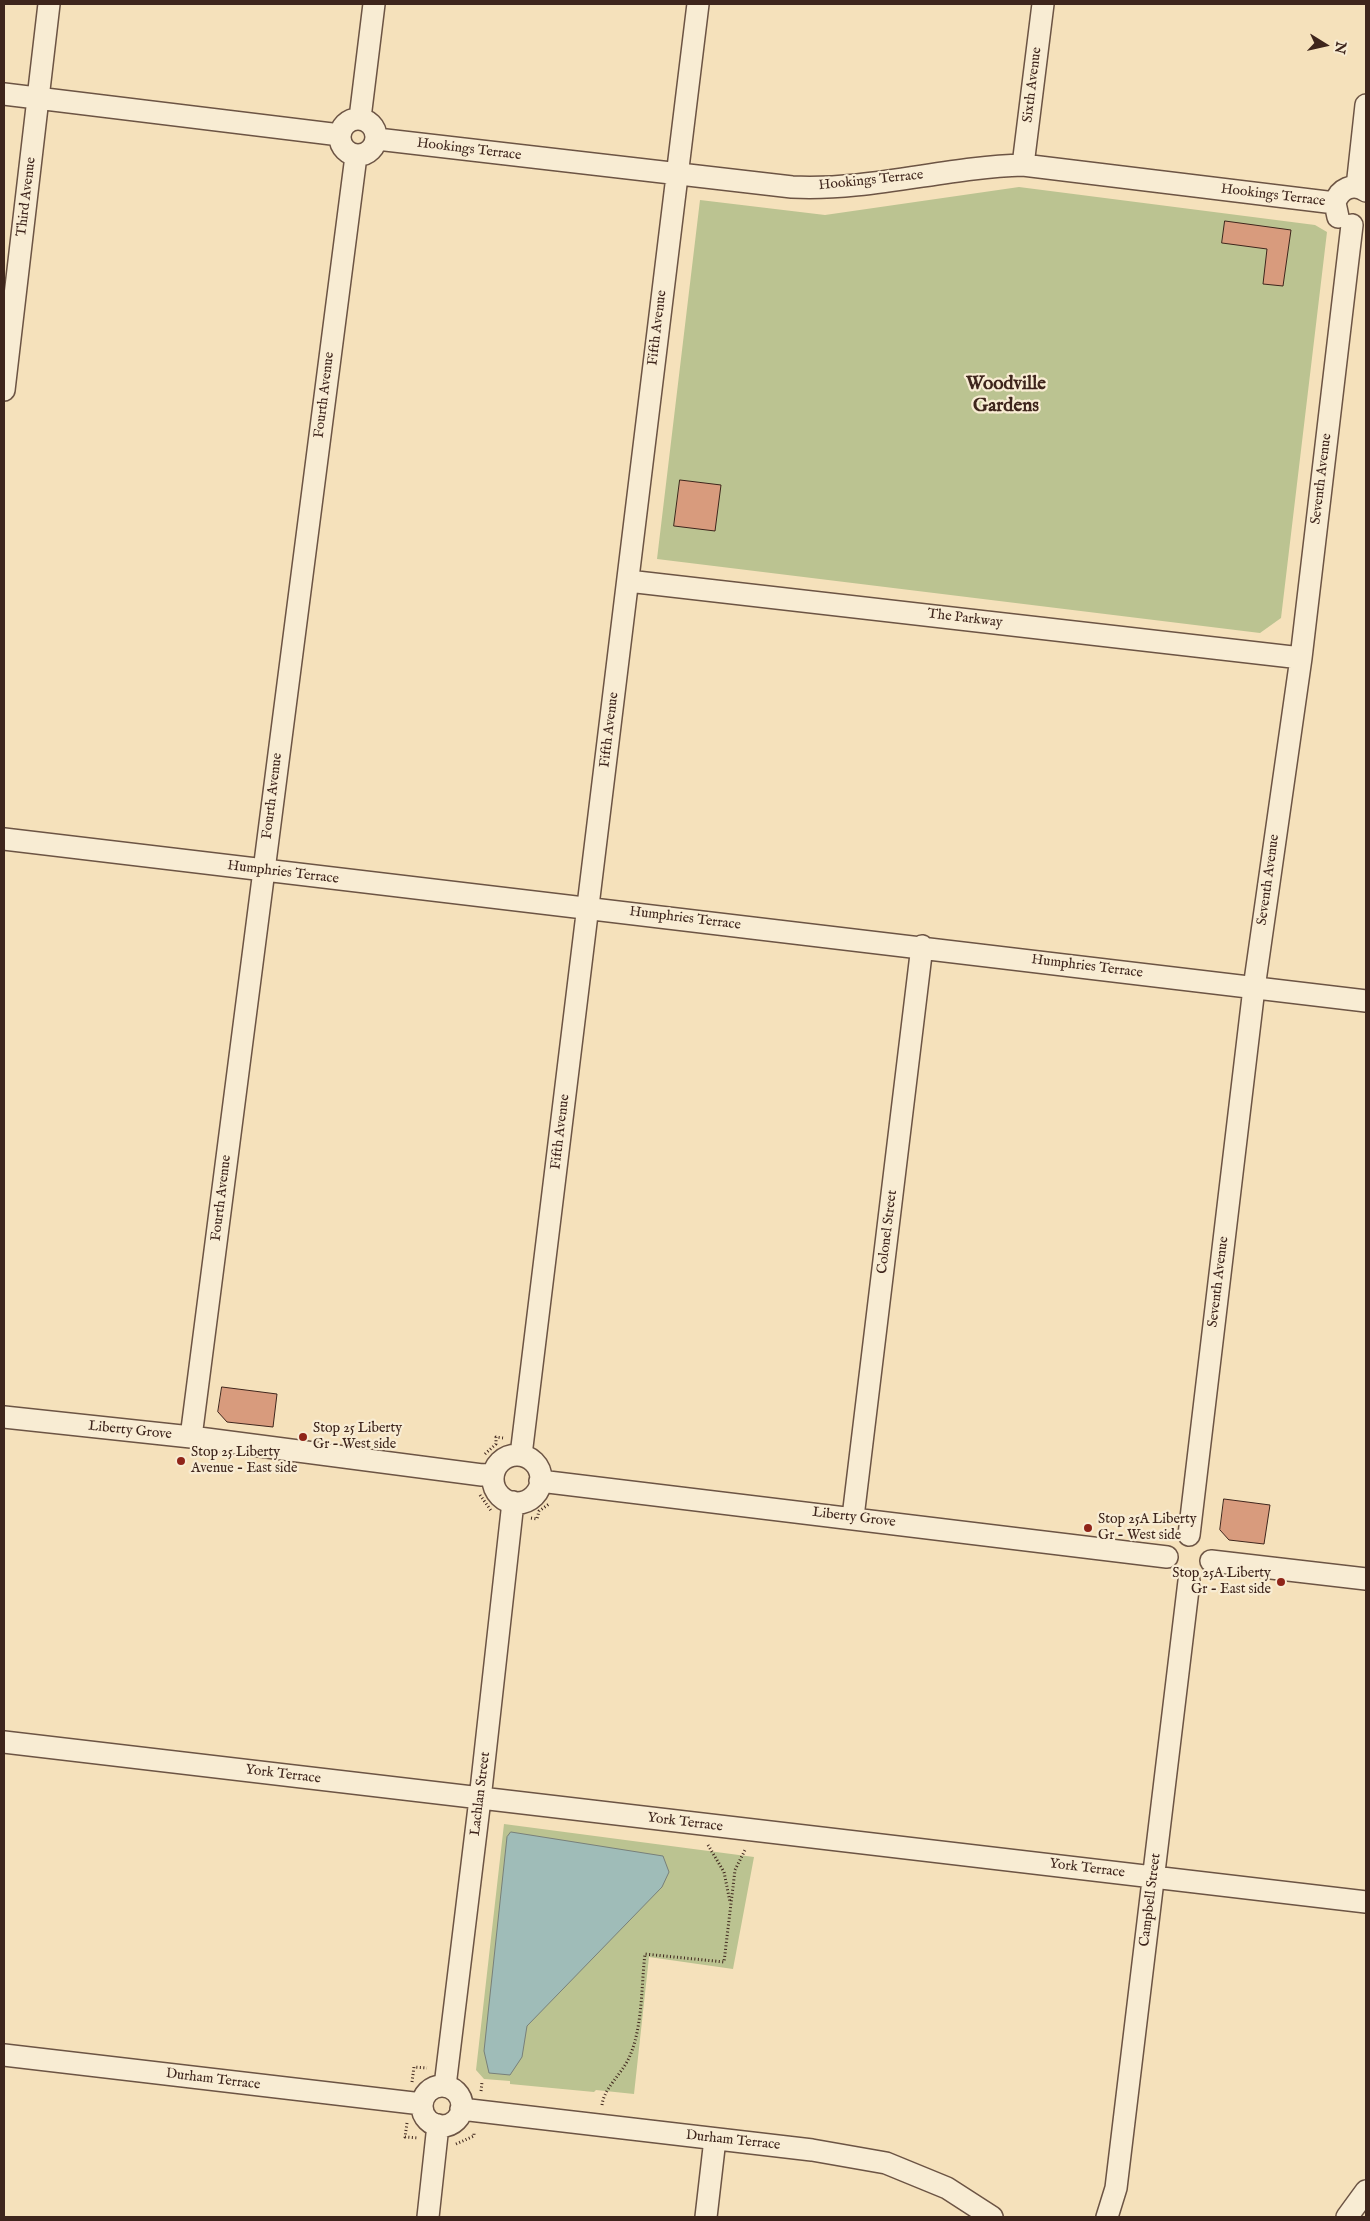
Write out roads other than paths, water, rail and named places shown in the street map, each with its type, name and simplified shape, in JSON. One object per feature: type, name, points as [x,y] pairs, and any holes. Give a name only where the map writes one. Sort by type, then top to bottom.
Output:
[{"type":"street","name":"Third Avenue","points":[[4,390],[49,4]]},
{"type":"street","points":[[360,118],[374,4]]},
{"type":"street","name":"Fifth Avenue","points":[[521,1455],[698,4]]},
{"type":"street","name":"Sixth Avenue","points":[[1023,166],[1043,4]]},
{"type":"street","points":[[4,94],[340,135]]},
{"type":"street","points":[[1359,223],[1346,224],[1337,215],[1335,204],[1337,198],[1345,189],[1362,189],[1366,104]]},
{"type":"street","points":[[360,118],[368,120],[374,127],[377,139],[372,150],[364,155],[356,156],[349,153],[342,146],[340,135],[343,126],[351,120],[360,118]]},
{"type":"street","name":"Hookings Terrace","points":[[377,139],[677,175],[816,188],[837,187],[996,166],[1023,166],[1335,204]]},
{"type":"street","name":"Fourth Avenue","points":[[191,1437],[356,156]]},
{"type":"street","name":"Seventh Avenue","points":[[1189,1535],[1254,988],[1301,658],[1359,223]]},
{"type":"street","name":"The Parkway","points":[[628,581],[1301,658]]},
{"type":"street","name":"Humphries Terrace","points":[[4,839],[264,871],[922,946],[1366,1001]]},
{"type":"street","name":"Colonel Street","points":[[853,1518],[922,946]]},
{"type":"street","name":"Liberty Grove","points":[[4,1418],[191,1437],[482,1475],[494,1474]]},
{"type":"street","points":[[521,1455],[533,1462],[540,1474],[539,1487],[532,1498],[520,1502],[507,1501],[497,1493],[493,1480],[494,1474],[503,1459],[509,1456],[521,1455]]},
{"type":"street","name":"Liberty Grove","points":[[540,1481],[1168,1557]]},
{"type":"street","name":"Lachlan Street","points":[[445,2086],[514,1502]]},
{"type":"street","points":[[1189,1535],[1208,1550],[1211,1561],[1206,1572],[1197,1579],[1189,1581],[1179,1577],[1170,1569],[1168,1557],[1181,1537],[1189,1535]]},
{"type":"street","points":[[1211,1561],[1366,1578]]},
{"type":"street","name":"Campbell Street","points":[[1107,2217],[1116,2188],[1189,1581]]},
{"type":"street","name":"York Terrace","points":[[4,1742],[1366,1902]]},
{"type":"street","name":"Durham Terrace","points":[[4,2056],[422,2104]]},
{"type":"street","points":[[445,2086],[451,2088],[460,2097],[461,2109],[456,2120],[450,2124],[438,2125],[426,2118],[422,2104],[426,2093],[432,2089],[445,2086]]},
{"type":"street","name":"Durham Terrace","points":[[461,2109],[812,2150],[886,2163],[947,2188],[992,2217]]},
{"type":"street","points":[[428,2217],[438,2125]]},
{"type":"street","points":[[706,2217],[715,2139]]},
{"type":"street","points":[[1347,2217],[1366,2191]]},
{"type":"water","points":[[511,1832],[663,1856],[669,1872],[662,1887],[527,2026],[522,2057],[510,2075],[489,2073],[484,2051],[507,1837]]},
{"type":"place","name":"Stop 25 Liberty Gr - West side","points":[[303,1437]]},
{"type":"place","name":"Stop 25 Liberty Avenue - East side","points":[[181,1461]]},
{"type":"place","name":"Stop 25A Liberty Gr - West side","points":[[1088,1528]]},
{"type":"place","name":"Stop 25A Liberty Gr - East side","points":[[1281,1582]]},
{"type":"district","name":"Woodville Gardens","points":[[1006,396]]}]
